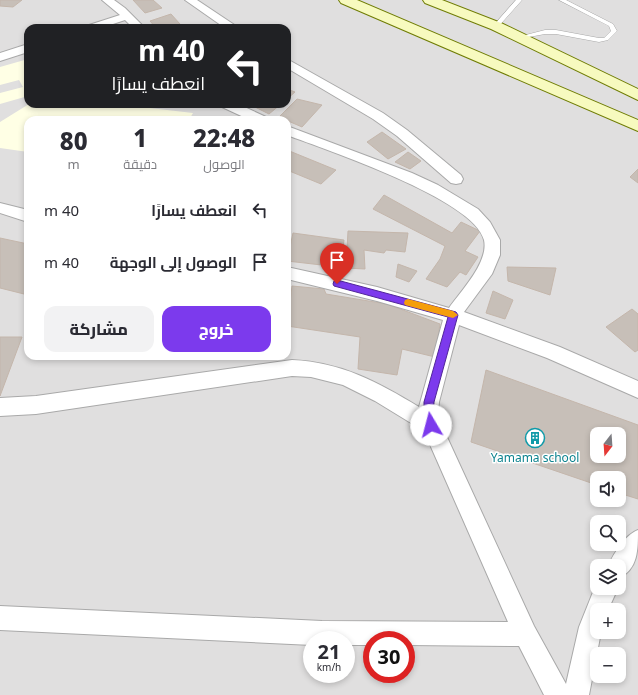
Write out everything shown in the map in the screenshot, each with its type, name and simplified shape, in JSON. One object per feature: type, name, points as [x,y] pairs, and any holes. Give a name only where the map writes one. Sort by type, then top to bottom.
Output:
[{"type":"main road","points":[[346,0],[638,126]]},
{"type":"main road","points":[[430,0],[496,26],[638,95]]},
{"type":"street","points":[[107,0],[135,24]]},
{"type":"street","points":[[190,0],[227,24]]},
{"type":"street","points":[[102,24],[127,16]]},
{"type":"street","points":[[0,57],[24,49]]},
{"type":"street","points":[[291,66],[378,116],[402,133],[456,179]]},
{"type":"street","points":[[236,108],[252,116]]},
{"type":"street","points":[[291,132],[407,177],[433,189],[473,214],[485,226],[492,240],[492,255],[486,269],[453,315],[429,402],[428,413],[431,425],[526,634],[558,695]]},
{"type":"street","points":[[1,209],[24,215]]},
{"type":"street","points":[[291,274],[337,284],[453,315],[597,370],[638,390]]},
{"type":"street","points":[[0,407],[36,405],[292,368],[308,367],[336,374],[364,385],[431,425]]},
{"type":"street","points":[[625,559],[638,541]]},
{"type":"street","points":[[576,695],[589,632],[597,604],[602,595]]},
{"type":"street","points":[[0,618],[322,633],[526,634]]},
{"type":"lane","points":[[496,26],[519,0]]},
{"type":"lane","points":[[520,38],[546,32],[556,32],[599,40],[606,39],[614,31],[611,25],[562,0]]},
{"type":"shaded area","points":[[0,0],[638,0],[638,695],[0,695]]},
{"type":"shaded area","points":[[24,60],[24,97],[0,104],[0,93],[23,87],[19,80],[0,85],[0,67]]},
{"type":"shaded area","points":[[24,107],[150,108],[193,113],[191,116],[24,116],[24,151],[0,148],[0,122]]},
{"type":"building","points":[[0,0],[22,0],[13,7],[0,6]]},
{"type":"building","points":[[133,0],[153,0],[162,8],[145,13]]},
{"type":"building","points":[[171,14],[180,24],[153,24],[150,21]]},
{"type":"building","points":[[297,99],[322,105],[302,127],[291,122],[291,116],[280,116],[288,108],[291,108],[291,105]]},
{"type":"building","points":[[257,108],[276,108],[269,114]]},
{"type":"building","points":[[382,132],[406,149],[388,159],[367,142]]},
{"type":"building","points":[[291,152],[336,170],[321,184],[291,172]]},
{"type":"building","points":[[408,152],[421,161],[410,169],[395,162]]},
{"type":"building","points":[[638,169],[638,183],[630,177]]},
{"type":"building","points":[[384,195],[452,233],[461,222],[480,231],[465,251],[478,257],[466,275],[460,272],[447,287],[426,279],[440,259],[445,246],[373,209]]},
{"type":"building","points":[[348,231],[408,233],[405,252],[386,250],[384,253],[364,250],[365,269],[346,268]]},
{"type":"building","points":[[293,233],[344,240],[343,248],[331,246],[330,251],[342,253],[339,267],[291,261],[291,242]]},
{"type":"building","points":[[0,238],[24,243],[24,294],[0,288]]},
{"type":"building","points":[[398,264],[417,271],[409,282],[396,277]]},
{"type":"building","points":[[507,267],[556,268],[550,295],[508,281]]},
{"type":"building","points":[[292,286],[324,289],[326,294],[387,304],[440,324],[435,357],[402,349],[397,375],[358,369],[360,337],[291,327]]},
{"type":"building","points":[[493,291],[513,300],[505,319],[486,313]]},
{"type":"building","points":[[632,309],[638,314],[638,350],[635,352],[606,327]]},
{"type":"building","points":[[0,337],[22,337],[0,396]]},
{"type":"building","name":"Yamama school","points":[[486,370],[638,425],[638,499],[626,495],[626,471],[590,471],[590,483],[471,442]]},
{"type":"slow traffic","points":[[408,303],[453,315]]},
{"type":"place","name":"Yamama school","points":[[535,438]]},
{"type":"route","points":[[337,284],[453,315],[429,402],[428,413],[431,425]]}]
